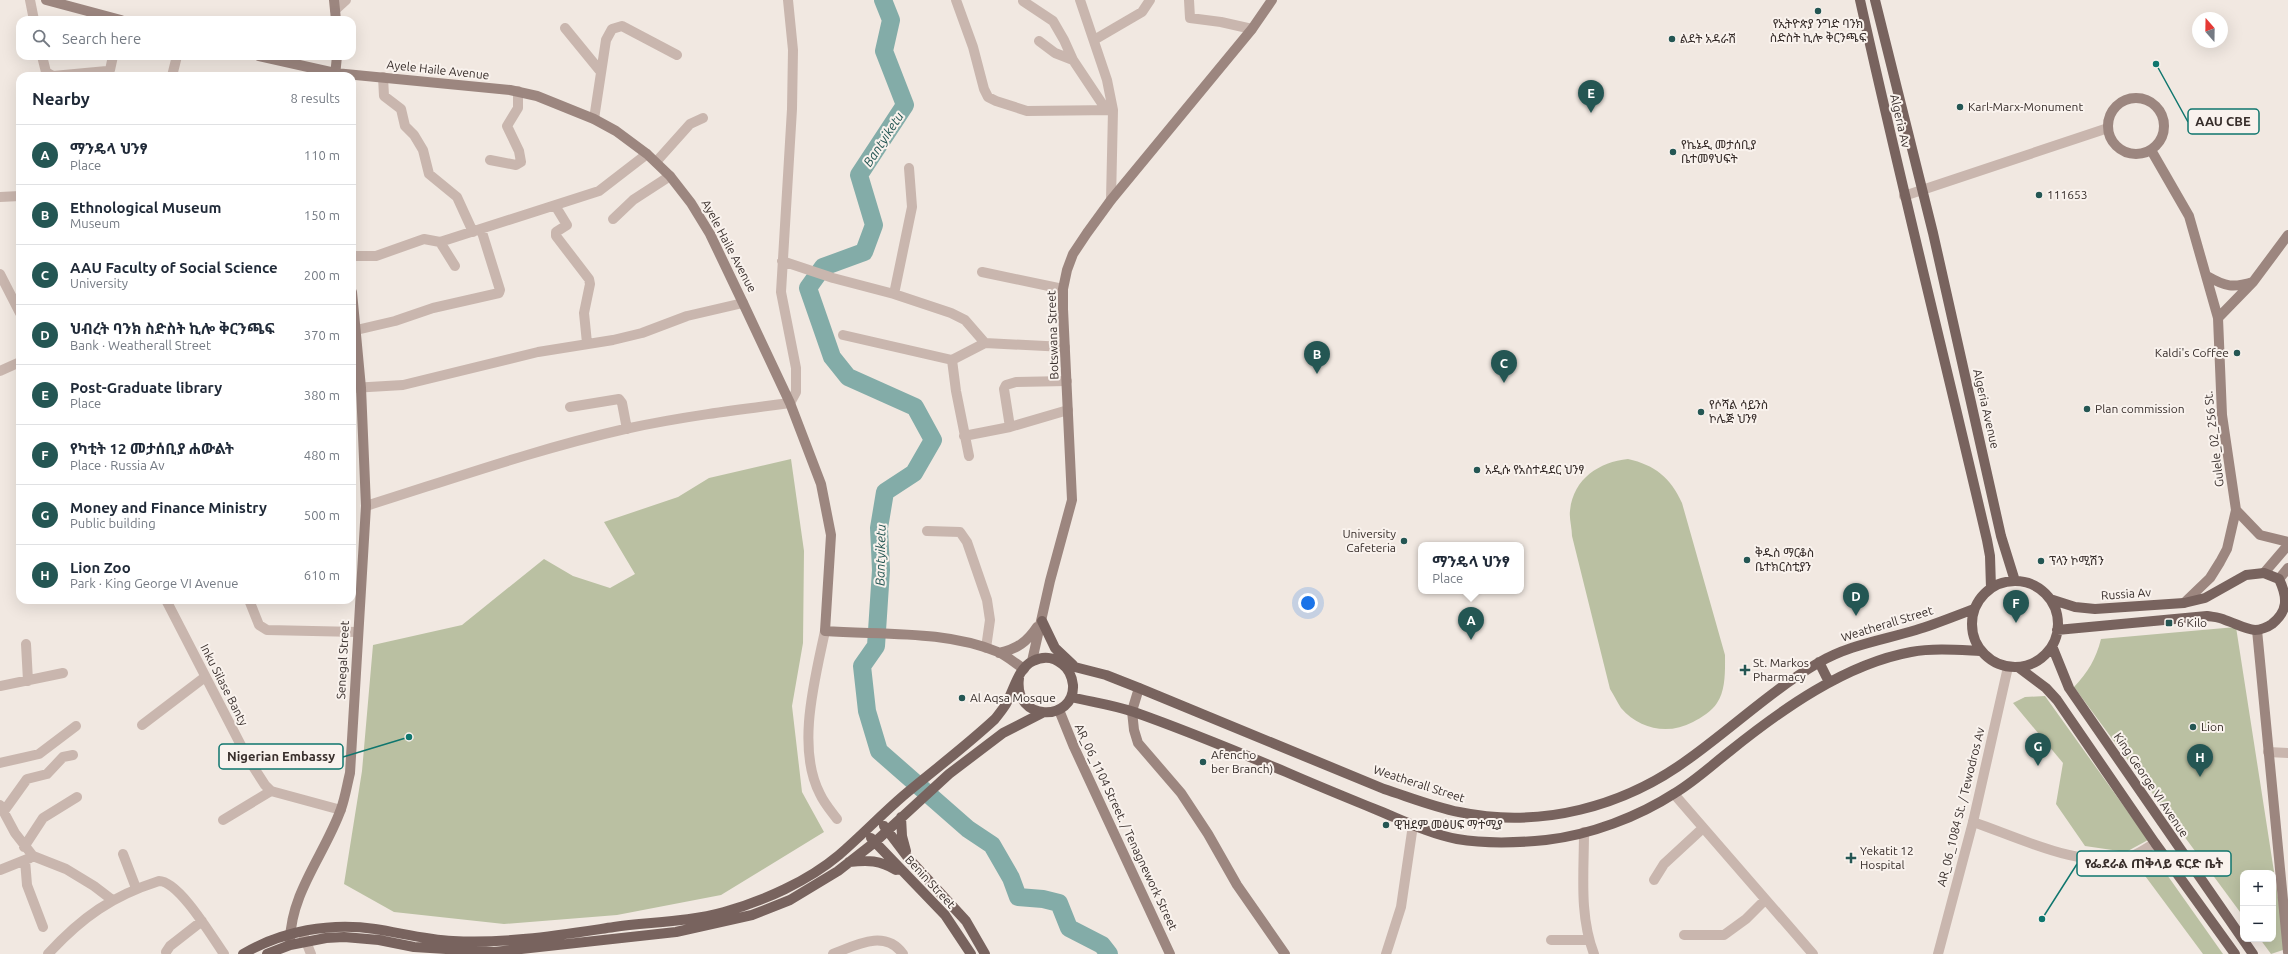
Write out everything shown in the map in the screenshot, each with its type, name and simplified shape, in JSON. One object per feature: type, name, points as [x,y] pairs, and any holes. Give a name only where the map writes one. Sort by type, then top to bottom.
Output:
[{"type":"main road","points":[[46,0],[104,16]]},
{"type":"main road","name":"Botswana Street","points":[[1032,662],[1072,500],[1063,289],[1073,254],[1111,200],[1252,29],[1272,0]]},
{"type":"main road","name":"Algeria Av","points":[[1860,0],[1904,196],[1969,465]]},
{"type":"main road","name":"Algeria Av","points":[[1875,0],[1935,241]]},
{"type":"main road","name":"Ayele Haile Avenue","points":[[276,60],[327,72]]},
{"type":"main road","points":[[335,72],[337,60]]},
{"type":"main road","name":"Ayele Haile Avenue","points":[[356,75],[518,91],[537,96],[594,119],[616,131],[647,154],[670,176],[691,203],[710,234],[790,403],[821,484],[831,535],[825,631]]},
{"type":"main road","points":[[2139,97],[2152,102],[2162,113],[2165,126],[2161,140],[2151,150],[2141,154],[2124,151],[2111,139],[2108,128],[2109,116],[2116,105],[2127,99],[2139,97]]},
{"type":"main road","name":"Gulele_02_256 St.","points":[[2151,150],[2189,216],[2218,318],[2222,415],[2236,510],[2227,549],[2220,562],[2210,578],[2184,603]]},
{"type":"main road","points":[[2218,318],[2253,282],[2288,235]]},
{"type":"main road","name":"Algeria Avenue","points":[[1935,241],[2001,536],[2015,581]]},
{"type":"main road","points":[[2207,276],[2227,286],[2238,286],[2253,282]]},
{"type":"main road","name":"Senegal Street","points":[[290,945],[290,935],[297,903],[341,810],[350,773],[366,506],[356,369]]},
{"type":"main road","points":[[1985,460],[1969,465],[1990,556],[1991,588]]},
{"type":"main road","points":[[2058,630],[2207,616],[2224,619],[2246,629],[2257,630],[2269,626],[2286,615],[2287,592],[2279,579],[2264,573],[2288,544],[2260,535],[2236,510]]},
{"type":"main road","points":[[2279,579],[2288,568]]},
{"type":"main road","name":"Russia Av","points":[[2050,599],[2075,607],[2095,609],[2184,603],[2205,598],[2246,575],[2264,573]]},
{"type":"main road","points":[[2013,667],[2031,664],[2043,656],[2052,646],[2058,630],[2057,614],[2050,599],[2034,586],[2015,581],[2003,583],[1991,588],[1980,597],[1974,609],[1971,623],[1973,638],[1980,651],[1993,661],[2013,667],[2046,688],[2057,700],[2155,843],[2236,954]]},
{"type":"main road","name":"Weatherall Street","points":[[1063,664],[1106,675],[1384,789],[1424,802],[1461,812],[1503,817],[1536,816],[1561,814],[1607,803],[1656,781],[1690,758],[1785,685],[1819,662],[1847,649],[1915,630],[1974,609]]},
{"type":"main road","points":[[999,653],[1014,649],[1022,644],[1030,638],[1042,621],[1055,648],[1076,668]]},
{"type":"main road","points":[[2257,630],[2288,952]]},
{"type":"main road","points":[[825,631],[856,634],[926,636],[986,648],[999,653],[1021,673]]},
{"type":"main road","name":"King George VI Avenue","points":[[2052,646],[2069,688],[2253,954]]},
{"type":"main road","points":[[1071,697],[1132,711],[1244,755],[1413,825],[1445,836],[1481,842],[1549,840],[1584,832],[1626,818],[1674,794],[1801,698],[1829,682],[1884,659],[1912,652],[1945,649],[1980,651]]},
{"type":"main road","points":[[243,954],[266,943],[290,935],[324,928],[352,926],[494,947],[525,940],[617,926],[696,918],[724,912],[754,902],[805,878],[838,856],[879,820],[900,799],[995,718],[1006,705],[1021,673],[1032,662],[1048,658],[1063,664],[1072,679],[1071,697],[1059,710],[1042,713],[1003,733],[950,774],[908,810],[875,842],[849,862],[813,887],[790,900],[728,922],[676,932],[494,947],[414,947],[379,940],[344,937],[290,945],[267,954]]},
{"type":"main road","points":[[1819,662],[1829,682]]},
{"type":"main road","points":[[1021,673],[1018,687],[1025,704],[1042,713]]},
{"type":"main road","points":[[1139,688],[1132,711],[1134,730],[1138,743],[1181,793],[1208,834],[1237,884],[1285,954]]},
{"type":"main road","name":"AR_06_1104 Street. / Tenagnework Street","points":[[1059,710],[1074,747],[1170,954]]},
{"type":"main road","points":[[901,817],[903,842],[909,859]]},
{"type":"main road","name":"Benin Street","points":[[879,820],[909,859],[966,921],[985,954]]},
{"type":"main road","name":"Benin Street","points":[[865,832],[945,915],[972,954]]},
{"type":"main road","points":[[849,862],[872,859],[885,863],[907,876]]},
{"type":"main road","points":[[2179,876],[2190,865]]},
{"type":"street","points":[[30,0],[33,16]]},
{"type":"street","points":[[335,10],[346,0]]},
{"type":"street","points":[[366,506],[569,443],[626,429],[712,412],[790,403],[796,392],[797,382],[781,292],[792,109],[793,50],[788,0]]},
{"type":"street","points":[[956,0],[973,47],[984,90],[988,97],[1027,112],[1109,109]]},
{"type":"street","points":[[1080,0],[1107,80],[1111,200]]},
{"type":"street","points":[[1094,40],[1142,12],[1150,0]]},
{"type":"street","points":[[1189,0],[1190,18],[1221,22],[1252,29]]},
{"type":"street","points":[[1023,1],[1053,21],[1064,40],[1072,60],[1109,109]]},
{"type":"street","points":[[594,119],[608,34],[612,29],[617,26],[622,26],[677,55]]},
{"type":"street","points":[[565,28],[601,72]]},
{"type":"street","points":[[1040,42],[1055,52],[1072,60]]},
{"type":"street","points":[[43,60],[46,72]]},
{"type":"street","points":[[96,72],[110,70],[112,60]]},
{"type":"street","points":[[173,72],[176,60]]},
{"type":"street","points":[[356,331],[395,321],[433,308],[499,293],[500,290],[494,267],[477,231],[457,197],[429,174],[423,150],[414,135],[406,126],[402,111],[384,96],[383,77]]},
{"type":"street","points":[[490,160],[516,165],[521,162],[519,151],[507,126],[518,108],[518,91]]},
{"type":"street","points":[[656,162],[690,124],[703,118]]},
{"type":"street","points":[[1904,196],[2108,128]]},
{"type":"street","points":[[356,256],[376,256],[424,239],[440,242],[556,207],[603,189],[647,154]]},
{"type":"street","points":[[894,294],[912,207],[910,168]]},
{"type":"street","points":[[613,219],[634,200],[670,176]]},
{"type":"street","points":[[0,197],[16,196]]},
{"type":"street","points":[[556,207],[568,225],[556,232],[556,236],[586,274],[590,284],[584,313],[587,343]]},
{"type":"street","points":[[440,242],[455,266]]},
{"type":"street","points":[[782,261],[803,269],[894,294],[951,312],[965,320],[985,344]]},
{"type":"street","points":[[982,272],[1063,289]]},
{"type":"street","points":[[0,274],[16,305]]},
{"type":"street","points":[[357,388],[403,385],[538,352],[642,333],[676,319],[743,303]]},
{"type":"street","points":[[843,335],[952,360],[985,344],[1065,347]]},
{"type":"street","points":[[952,360],[964,436],[969,456]]},
{"type":"street","points":[[0,371],[16,364]]},
{"type":"street","points":[[1010,427],[1004,389],[1006,385],[1016,382],[1067,380]]},
{"type":"street","points":[[570,407],[619,399],[626,429]]},
{"type":"street","points":[[964,436],[1010,427],[1068,410]]},
{"type":"street","points":[[927,531],[960,532],[968,542],[989,610],[986,648]]},
{"type":"street","name":"Inku Silase Banty","points":[[168,604],[247,757],[265,785],[272,791]]},
{"type":"street","points":[[251,604],[259,625],[267,630],[358,632]]},
{"type":"street","points":[[825,631],[814,684],[809,725],[810,762],[820,794],[837,819]]},
{"type":"street","points":[[26,644],[28,681]]},
{"type":"street","name":"AR_06_1084 St. / Tewodros Av","points":[[1938,954],[2013,667]]},
{"type":"street","points":[[0,686],[63,673]]},
{"type":"street","points":[[142,725],[205,677]]},
{"type":"street","points":[[0,763],[39,754],[76,726]]},
{"type":"street","points":[[2268,752],[2288,753]]},
{"type":"street","points":[[43,927],[27,885],[29,858],[2,808],[27,779],[47,774],[63,757],[73,755]]},
{"type":"street","points":[[223,820],[247,808],[272,791],[327,808],[341,810]]},
{"type":"street","points":[[1674,794],[1813,954]]},
{"type":"street","points":[[24,847],[43,818],[77,797]]},
{"type":"street","points":[[1973,822],[2066,856],[2089,859],[2113,860],[2132,856],[2155,843]]},
{"type":"street","points":[[1386,954],[1401,907],[1413,825]]},
{"type":"street","points":[[1654,880],[1667,862],[1703,828]]},
{"type":"street","points":[[1584,832],[1584,910],[1589,940],[1594,954]]},
{"type":"street","points":[[124,854],[136,888]]},
{"type":"street","points":[[0,870],[29,858],[66,869],[94,886],[111,900]]},
{"type":"street","points":[[48,954],[80,923],[111,900],[136,888],[159,880],[166,881],[173,885],[202,921],[224,954]]},
{"type":"street","points":[[1684,935],[1724,935],[1746,919],[1765,900]]},
{"type":"street","points":[[166,952],[170,946],[202,921]]},
{"type":"street","points":[[303,932],[311,954]]},
{"type":"street","points":[[833,954],[876,939],[890,941],[902,954]]},
{"type":"street","points":[[1551,940],[1589,940]]},
{"type":"green space","points":[[791,459],[804,551],[803,643],[792,706],[802,792],[824,832],[721,895],[617,915],[504,924],[394,912],[344,884],[362,771],[373,645],[462,625],[544,559],[573,576],[610,588],[635,574],[604,522],[678,497],[709,478]]},
{"type":"green space","points":[[1628,459],[1654,469],[1673,486],[1678,494],[1682,503],[1725,655],[1725,673],[1722,692],[1715,706],[1693,722],[1674,728],[1655,728],[1646,726],[1637,721],[1621,708],[1610,689],[1572,536],[1570,511],[1572,500],[1582,481],[1598,468],[1617,461]]},
{"type":"green space","points":[[2236,627],[2274,870],[2240,870],[2240,912],[2074,687],[2091,665],[2097,653],[2101,639]]},
{"type":"green space","points":[[2045,696],[2148,840],[2126,852],[2085,846],[2056,804],[2063,763],[2013,703],[2025,697]]},
{"type":"green space","points":[[2153,855],[2223,954],[2203,954],[2137,865]]},
{"type":"green space","points":[[2276,885],[2286,949],[2271,954],[2262,942],[2276,942]]},
{"type":"waterway","name":"Bantyiketu","points":[[883,0],[891,20],[884,51],[905,105],[859,175],[874,225],[864,252],[823,267],[808,288],[832,357],[848,377],[915,407],[933,440],[914,473],[885,492],[879,528],[881,570],[876,646],[862,666],[867,711],[879,751],[968,829],[992,845],[1011,878],[1018,897],[1043,899],[1059,903],[1069,928],[1102,945],[1109,954]]},
{"type":"place","name":"የኢትዮጵያ ንግድ ባንክ ስድስት ኪሎ ቅርንጫፍ","points":[[1818,11]]},
{"type":"place","name":"ልደት አዳራሽ","points":[[1672,39]]},
{"type":"place","name":"AAU CBE","points":[[2156,64]]},
{"type":"place","name":"Karl-Marx-Monument","points":[[1960,107]]},
{"type":"place","name":"Post-Graduate library","points":[[1591,113]]},
{"type":"place","name":"የኬኔዲ መታሰቢያ ቤተመፃህፍት","points":[[1673,152]]},
{"type":"place","name":"111653","points":[[2039,195]]},
{"type":"place","name":"Kaldi's Coffee","points":[[2237,353]]},
{"type":"place","name":"Ethnological Museum","points":[[1317,374]]},
{"type":"place","name":"AAU Faculty of Social Science","points":[[1504,383]]},
{"type":"place","name":"Plan commission","points":[[2087,409]]},
{"type":"place","name":"የሶሻል ሳይንስ ኮሌጅ ህንፃ","points":[[1701,412]]},
{"type":"place","name":"አዲሱ የአስተዳደር ህንፃ","points":[[1477,470]]},
{"type":"place","name":"University Cafeteria","points":[[1404,541]]},
{"type":"place","name":"ቅዱስ ማርቆስ ቤተክርስቲያን","points":[[1747,560]]},
{"type":"place","name":"ፕላን ኮሚሽን","points":[[2041,561]]},
{"type":"place","name":"ህብረት ባንክ ስድስት ኪሎ ቅርንጫፍ","points":[[1856,616]]},
{"type":"place","name":"የካቲት 12 መታሰቢያ ሐውልት","points":[[2016,623]]},
{"type":"place","name":"6 Kilo","points":[[2169,623]]},
{"type":"place","name":"ማንዴላ ህንፃ","points":[[1471,640]]},
{"type":"place","name":"St. Markos Pharmacy","points":[[1745,670]]},
{"type":"place","name":"Al Aqsa Mosque","points":[[962,698]]},
{"type":"place","name":"Lion","points":[[2193,727]]},
{"type":"place","name":"Nigerian Embassy","points":[[409,737]]},
{"type":"place","name":"Afencho ber Branch)","points":[[1203,762]]},
{"type":"place","name":"Money and Finance Ministry","points":[[2038,766]]},
{"type":"place","name":"Lion Zoo","points":[[2200,777]]},
{"type":"place","name":"ዊዝደም መፅሀፍ ማተሚያ","points":[[1386,825]]},
{"type":"place","name":"Yekatit 12 Hospital","points":[[1851,858]]},
{"type":"place","name":"የፌደራል ጠቅላይ ፍርድ ቤት","points":[[2042,919]]}]
